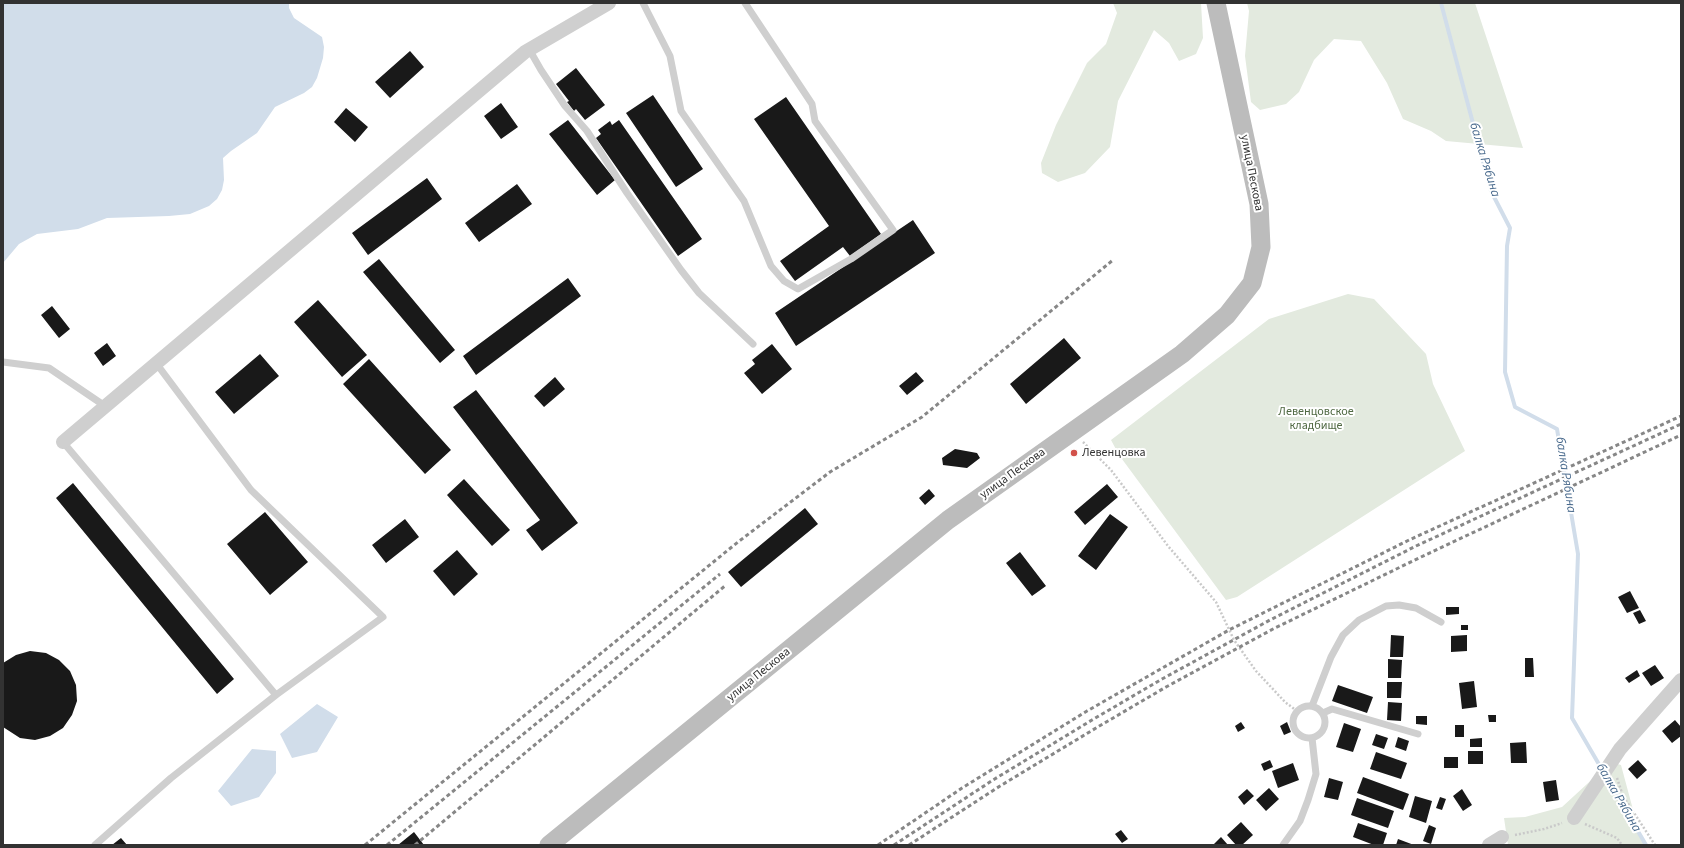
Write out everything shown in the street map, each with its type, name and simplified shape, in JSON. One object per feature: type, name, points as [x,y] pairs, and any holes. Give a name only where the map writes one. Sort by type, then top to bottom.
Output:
[{"type":"street","points":[[63,442],[530,49],[609,3]]},
{"type":"street","name":"улица Пескова","points":[[549,845],[948,520],[1182,354],[1227,316],[1252,283],[1261,247],[1259,204],[1216,3]]},
{"type":"street","points":[[1574,818],[1620,749],[1681,680]]},
{"type":"street","points":[[1489,845],[1502,837]]},
{"type":"lane","points":[[643,3],[670,56],[680,111],[744,201],[771,266],[784,281],[798,289],[851,259],[893,230],[815,121],[812,104],[745,3]]},
{"type":"lane","points":[[530,49],[541,70],[565,106],[587,130],[627,192],[699,293],[754,344]]},
{"type":"lane","points":[[3,362],[49,368],[105,406]]},
{"type":"lane","points":[[95,845],[171,778],[276,695],[383,617],[250,490],[156,363]]},
{"type":"lane","points":[[63,442],[276,695]]},
{"type":"lane","points":[[1312,706],[1331,657],[1343,635],[1359,620],[1386,606],[1399,605],[1416,608],[1441,622]]},
{"type":"lane","points":[[1312,706],[1323,713],[1326,719],[1323,731],[1312,738],[1306,738],[1295,730],[1294,717],[1297,711],[1302,708],[1312,706]]},
{"type":"lane","points":[[1323,713],[1332,709],[1418,734]]},
{"type":"lane","points":[[1283,845],[1300,821],[1316,774],[1312,738]]},
{"type":"path","points":[[1072,432],[1111,470],[1168,546],[1216,602],[1234,640],[1256,671],[1285,702],[1297,711]]},
{"type":"path","points":[[1611,762],[1623,796],[1655,845]]},
{"type":"path","points":[[1502,837],[1544,829],[1574,818],[1617,838],[1622,845]]},
{"type":"green space","points":[[1113,3],[1201,3],[1203,38],[1196,54],[1179,61],[1169,43],[1154,30],[1118,101],[1110,147],[1085,173],[1058,182],[1042,173],[1041,163],[1056,125],[1087,63],[1106,44],[1117,13]]},
{"type":"green space","points":[[1247,3],[1475,3],[1523,148],[1446,141],[1431,131],[1403,119],[1387,83],[1361,41],[1334,39],[1314,60],[1299,92],[1286,104],[1260,110],[1251,102],[1245,56],[1249,11]]},
{"type":"green space","name":"Левенцовское кладбище","points":[[1348,294],[1374,299],[1426,354],[1433,384],[1465,451],[1237,597],[1226,600],[1119,455],[1111,440],[1269,319]]},
{"type":"green space","points":[[1611,762],[1621,765],[1639,832],[1648,845],[1508,845],[1504,818],[1525,817],[1562,807]]},
{"type":"shaded area","points":[[3,3],[289,3],[289,8],[294,18],[322,37],[324,47],[323,58],[317,78],[312,87],[304,93],[275,107],[257,133],[223,158],[224,180],[222,190],[217,199],[209,206],[190,214],[107,218],[78,229],[37,234],[19,244],[3,263]]},
{"type":"shaded area","points":[[317,704],[338,717],[317,752],[292,758],[280,734]]},
{"type":"shaded area","points":[[252,749],[276,751],[276,773],[259,797],[231,806],[218,791]]},
{"type":"building","points":[[410,51],[424,67],[390,98],[375,82]]},
{"type":"building","points":[[576,68],[605,105],[585,120],[576,109],[574,111],[567,102],[569,101],[556,84]]},
{"type":"building","points":[[653,95],[703,169],[676,187],[626,113]]},
{"type":"building","points":[[786,97],[881,234],[850,256],[843,247],[795,281],[780,261],[829,226],[754,119]]},
{"type":"building","points":[[501,103],[518,127],[501,139],[484,116]]},
{"type":"building","points":[[346,108],[368,127],[355,142],[334,122]]},
{"type":"building","points":[[568,120],[615,180],[597,195],[549,134]]},
{"type":"building","points":[[619,120],[702,239],[678,256],[596,138],[601,134],[598,130],[610,121],[612,125]]},
{"type":"building","points":[[427,178],[442,199],[368,255],[352,233]]},
{"type":"building","points":[[517,184],[532,204],[479,242],[465,223]]},
{"type":"building","points":[[913,220],[935,253],[796,346],[775,313]]},
{"type":"building","points":[[379,259],[455,350],[440,363],[363,272]]},
{"type":"building","points":[[568,278],[581,296],[476,375],[463,356]]},
{"type":"building","points":[[318,300],[367,355],[342,377],[294,322]]},
{"type":"building","points":[[52,306],[70,329],[59,338],[41,315]]},
{"type":"building","points":[[1064,338],[1081,358],[1026,404],[1010,384]]},
{"type":"building","points":[[107,343],[116,356],[103,366],[94,353]]},
{"type":"building","points":[[772,344],[792,369],[762,394],[744,373],[755,364],[752,360]]},
{"type":"building","points":[[260,354],[279,376],[234,414],[215,392]]},
{"type":"building","points":[[369,359],[451,450],[425,474],[343,384]]},
{"type":"building","points":[[916,372],[924,381],[907,395],[899,386]]},
{"type":"building","points":[[555,377],[565,389],[544,407],[534,396]]},
{"type":"building","points":[[476,390],[578,523],[542,551],[526,530],[540,520],[453,407]]},
{"type":"building","points":[[955,449],[977,453],[980,458],[967,468],[943,465],[942,458]]},
{"type":"building","points":[[464,479],[510,530],[492,546],[447,495]]},
{"type":"building","points":[[73,483],[234,679],[217,694],[56,498]]},
{"type":"building","points":[[1107,484],[1118,497],[1085,525],[1074,512]]},
{"type":"building","points":[[929,489],[935,496],[925,505],[919,498]]},
{"type":"building","points":[[805,508],[818,524],[741,587],[728,572]]},
{"type":"building","points":[[265,512],[308,562],[270,595],[227,544]]},
{"type":"building","points":[[1110,514],[1128,527],[1096,570],[1078,556]]},
{"type":"building","points":[[405,519],[419,537],[386,563],[372,545]]},
{"type":"building","points":[[457,550],[478,574],[454,596],[433,571]]},
{"type":"building","points":[[1020,552],[1046,586],[1032,596],[1006,563]]},
{"type":"building","points":[[1630,591],[1639,608],[1627,613],[1618,597]]},
{"type":"building","points":[[1446,607],[1459,607],[1459,614],[1446,615]]},
{"type":"building","points":[[1640,610],[1646,621],[1639,624],[1633,613]]},
{"type":"building","points":[[1461,625],[1468,625],[1468,630],[1461,630]]},
{"type":"building","points":[[1391,635],[1404,636],[1403,657],[1390,657]]},
{"type":"building","points":[[1467,635],[1467,651],[1451,652],[1451,636]]},
{"type":"building","points":[[30,651],[46,653],[59,660],[70,671],[76,685],[77,701],[72,715],[63,728],[50,736],[35,740],[20,738],[3,727],[3,663],[16,655]]},
{"type":"building","points":[[1525,658],[1533,658],[1534,677],[1525,677]]},
{"type":"building","points":[[1388,659],[1402,660],[1401,678],[1388,678]]},
{"type":"building","points":[[1655,665],[1664,678],[1651,686],[1642,673]]},
{"type":"building","points":[[1637,670],[1640,676],[1629,683],[1625,678]]},
{"type":"building","points":[[1474,681],[1477,707],[1462,709],[1459,683]]},
{"type":"building","points":[[1387,682],[1402,682],[1401,698],[1387,698]]},
{"type":"building","points":[[1338,685],[1373,697],[1367,713],[1332,701]]},
{"type":"building","points":[[1388,702],[1402,703],[1401,721],[1387,720]]},
{"type":"building","points":[[1488,715],[1496,715],[1496,722],[1489,722]]},
{"type":"building","points":[[1416,716],[1427,716],[1427,725],[1416,724]]},
{"type":"building","points":[[1675,720],[1681,727],[1681,736],[1672,743],[1662,731]]},
{"type":"building","points":[[1241,722],[1245,728],[1238,732],[1235,726]]},
{"type":"building","points":[[1287,722],[1291,732],[1284,735],[1280,726]]},
{"type":"building","points":[[1344,723],[1361,729],[1353,752],[1336,747]]},
{"type":"building","points":[[1455,725],[1464,725],[1464,737],[1455,737]]},
{"type":"building","points":[[1376,734],[1388,738],[1384,749],[1372,745]]},
{"type":"building","points":[[1398,737],[1409,741],[1406,751],[1395,747]]},
{"type":"building","points":[[1482,738],[1482,747],[1470,747],[1470,739]]},
{"type":"building","points":[[1526,742],[1527,763],[1511,763],[1510,743]]},
{"type":"building","points":[[1468,751],[1483,751],[1483,764],[1468,764]]},
{"type":"building","points":[[1376,752],[1407,763],[1401,779],[1370,769]]},
{"type":"building","points":[[1444,757],[1458,757],[1458,768],[1444,768]]},
{"type":"building","points":[[1270,760],[1273,767],[1264,771],[1261,764]]},
{"type":"building","points":[[1638,760],[1647,770],[1637,779],[1628,769]]},
{"type":"building","points":[[1293,763],[1299,780],[1278,788],[1272,771]]},
{"type":"building","points":[[1363,777],[1409,794],[1403,810],[1357,793]]},
{"type":"building","points":[[1329,778],[1343,782],[1338,800],[1324,797]]},
{"type":"building","points":[[1556,780],[1559,800],[1546,802],[1543,782]]},
{"type":"building","points":[[1269,788],[1279,799],[1266,811],[1256,800]]},
{"type":"building","points":[[1247,789],[1254,796],[1244,805],[1238,797]]},
{"type":"building","points":[[1462,789],[1472,805],[1463,811],[1453,796]]},
{"type":"building","points":[[1415,796],[1432,801],[1426,823],[1409,817]]},
{"type":"building","points":[[1440,797],[1446,799],[1442,810],[1436,808]]},
{"type":"building","points":[[1357,798],[1394,811],[1388,828],[1351,815]]},
{"type":"building","points":[[1241,822],[1253,835],[1242,845],[1236,845],[1227,835]]},
{"type":"building","points":[[1358,823],[1387,833],[1383,845],[1374,845],[1353,837]]},
{"type":"building","points":[[1429,825],[1436,828],[1431,844],[1423,841]]},
{"type":"building","points":[[1121,830],[1128,839],[1122,843],[1115,834]]},
{"type":"building","points":[[414,832],[424,845],[398,845]]},
{"type":"building","points":[[1221,837],[1228,845],[1213,845]]},
{"type":"building","points":[[121,838],[127,845],[112,845]]},
{"type":"building","points":[[1398,839],[1414,845],[1396,845]]},
{"type":"waterway","name":"балка Рябина","points":[[1441,3],[1491,191],[1510,228],[1507,246],[1505,372],[1515,407],[1557,429],[1578,554],[1572,718],[1646,845]]},
{"type":"railway","points":[[365,845],[738,542],[830,472],[922,417],[1113,260]]},
{"type":"railway","points":[[878,845],[962,788],[1087,711],[1229,630],[1409,540],[1681,416]]},
{"type":"railway","points":[[894,845],[993,780],[1092,720],[1162,679],[1270,620],[1416,546],[1681,424]]},
{"type":"railway","points":[[909,845],[1000,786],[1096,728],[1166,687],[1273,629],[1421,557],[1681,435]]},
{"type":"railway","points":[[387,845],[720,574]]},
{"type":"railway","points":[[415,845],[726,585]]},
{"type":"place","name":"Левенцовка","points":[[1074,453]]}]
